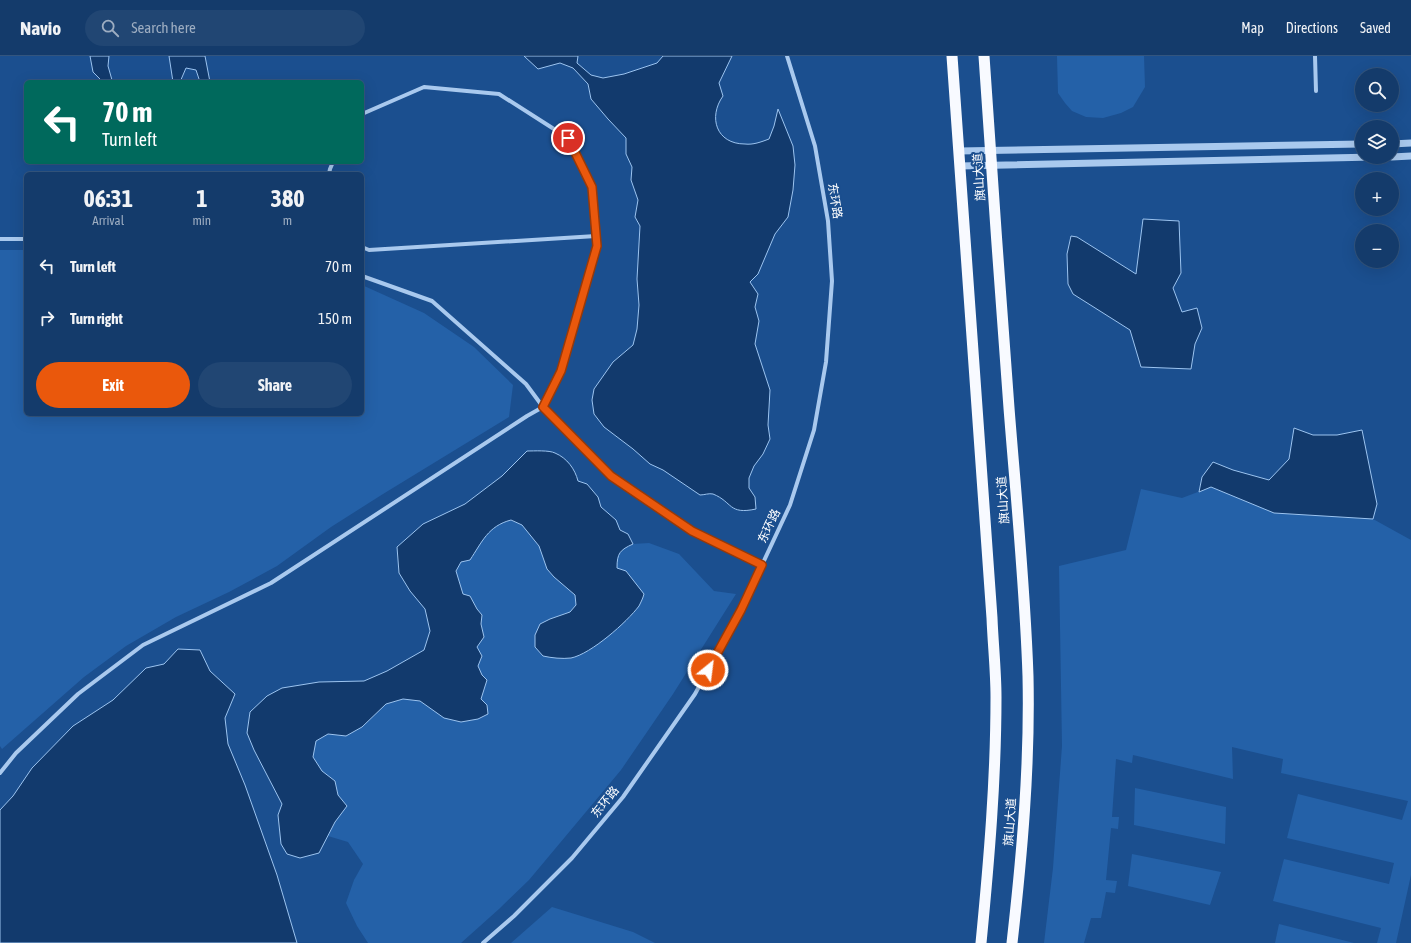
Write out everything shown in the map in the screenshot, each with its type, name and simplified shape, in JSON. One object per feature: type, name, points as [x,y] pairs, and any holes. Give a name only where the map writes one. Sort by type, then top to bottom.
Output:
[{"type":"highway","name":"旗山大道","points":[[952,56],[981,460],[996,696],[991,840],[980,943]]},
{"type":"highway","name":"旗山大道","points":[[984,56],[1022,571],[1028,675],[1026,785],[1012,943]]},
{"type":"street","name":"东环路","points":[[482,943],[514,916],[572,858],[623,796],[695,694],[741,610],[790,505],[814,430],[826,362],[832,281],[828,221],[815,146],[787,56]]},
{"type":"street","points":[[1315,56],[1316,91]]},
{"type":"street","points":[[0,773],[16,753],[78,694],[143,646],[271,583],[488,441],[543,407],[561,371],[597,246],[592,187],[568,138],[499,94],[424,87],[364,113]]},
{"type":"street","points":[[1399,144],[1411,143]]},
{"type":"street","points":[[958,151],[1355,144]]},
{"type":"street","points":[[1399,157],[1411,156]]},
{"type":"street","points":[[959,166],[991,164],[1355,157]]},
{"type":"street","points":[[364,248],[369,250],[596,236]]},
{"type":"street","points":[[0,239],[24,239]]},
{"type":"street","points":[[364,277],[432,301],[526,384],[543,407],[611,476],[692,531],[762,565]]},
{"type":"shaded area","points":[[90,56],[109,56],[108,66],[112,80],[101,80],[93,72]]},
{"type":"shaded area","points":[[169,56],[205,56],[210,80],[199,80],[196,70],[186,68],[181,80],[173,80]]},
{"type":"shaded area","points":[[524,56],[578,56],[577,63],[591,75],[603,78],[624,74],[657,63],[663,56],[732,56],[719,83],[723,96],[718,104],[716,120],[721,134],[735,143],[754,144],[769,139],[778,109],[793,146],[795,165],[793,190],[788,217],[775,234],[758,274],[750,282],[758,294],[755,307],[759,321],[755,344],[770,390],[768,425],[770,439],[763,454],[754,466],[749,478],[749,488],[755,497],[756,509],[735,509],[713,494],[700,495],[663,470],[650,464],[604,427],[594,414],[592,400],[594,389],[613,362],[633,345],[637,329],[639,305],[637,279],[640,226],[635,217],[638,200],[631,180],[632,167],[626,154],[626,138],[591,99],[588,84],[573,68],[560,63],[538,69]]},
{"type":"shaded area","points":[[1057,56],[1144,56],[1145,87],[1133,107],[1121,113],[1103,118],[1086,117],[1072,111],[1058,93]]},
{"type":"shaded area","points":[[1143,219],[1179,221],[1181,273],[1173,288],[1182,312],[1197,308],[1202,328],[1195,344],[1191,369],[1141,367],[1130,330],[1073,294],[1068,284],[1067,254],[1071,236],[1077,237],[1136,274]]},
{"type":"shaded area","points":[[0,250],[24,250],[24,416],[364,416],[364,286],[424,313],[474,347],[513,385],[509,417],[331,527],[277,566],[229,592],[176,617],[126,646],[84,677],[2,749],[0,746]]},
{"type":"shaded area","points":[[1294,428],[1313,435],[1337,435],[1362,430],[1377,504],[1373,519],[1274,513],[1211,487],[1199,492],[1202,477],[1213,462],[1233,470],[1269,480],[1289,459]]},
{"type":"shaded area","points":[[527,451],[549,451],[559,455],[567,461],[573,468],[578,481],[587,484],[598,497],[601,507],[616,520],[620,530],[628,534],[633,544],[622,550],[620,553],[617,568],[626,571],[644,594],[639,606],[608,636],[598,644],[579,655],[571,658],[553,658],[543,656],[535,647],[535,635],[540,624],[570,612],[576,605],[575,595],[547,569],[539,546],[522,525],[511,520],[497,526],[482,541],[470,560],[461,562],[456,571],[463,594],[470,596],[482,615],[481,624],[484,637],[477,647],[482,656],[478,666],[482,675],[487,680],[481,699],[487,705],[488,714],[478,719],[461,722],[444,718],[420,701],[403,699],[386,704],[362,727],[346,736],[328,734],[316,741],[313,757],[322,771],[335,781],[338,795],[347,806],[335,822],[319,853],[300,858],[287,854],[281,844],[278,815],[282,804],[254,750],[247,733],[250,712],[267,696],[282,688],[319,682],[364,681],[387,671],[424,650],[430,631],[425,609],[410,591],[399,573],[397,547],[423,524],[465,504],[502,476]]},
{"type":"shaded area","points":[[1211,487],[1274,513],[1373,519],[1411,540],[1411,875],[1396,943],[1377,943],[1381,928],[1273,901],[1284,859],[1389,884],[1394,863],[1287,838],[1298,794],[1402,820],[1408,801],[1281,773],[1283,759],[1232,747],[1233,779],[1133,755],[1132,763],[1116,759],[1112,817],[1119,817],[1118,829],[1111,828],[1106,880],[1117,881],[1115,893],[1106,892],[1101,918],[1091,918],[1084,943],[1044,943],[1053,868],[1062,746],[1059,566],[1126,550],[1141,489],[1182,498]]},
{"type":"shaded area","points":[[511,520],[522,525],[539,546],[547,569],[575,595],[576,605],[570,612],[540,624],[629,618],[640,604],[644,594],[617,568],[617,556],[623,549],[633,544],[649,543],[679,554],[714,591],[736,594],[673,694],[621,770],[529,880],[499,909],[461,943],[368,943],[357,926],[346,903],[354,880],[363,864],[348,842],[328,836],[335,822],[347,806],[338,795],[335,781],[322,771],[313,757],[316,741],[328,734],[346,736],[362,727],[386,704],[403,699],[420,701],[431,709],[487,705],[481,699],[487,680],[482,675],[478,666],[482,656],[477,648],[484,637],[481,624],[482,615],[470,596],[463,594],[456,571],[461,562],[491,529],[500,523]]},
{"type":"shaded area","points":[[178,649],[200,650],[210,671],[235,694],[225,718],[228,744],[245,785],[277,875],[297,943],[0,943],[0,810],[13,796],[32,768],[73,726],[113,700],[146,668],[164,664]]},
{"type":"shaded area","points":[[1135,788],[1226,807],[1225,844],[1134,825]]},
{"type":"shaded area","points":[[1132,854],[1221,872],[1210,905],[1128,886]]},
{"type":"shaded area","points":[[552,907],[633,932],[655,943],[511,943]]},
{"type":"shaded area","points":[[1279,924],[1354,943],[1275,943]]},
{"type":"route","points":[[568,138],[592,187],[597,246],[561,371],[543,407],[611,476],[692,531],[762,565],[741,610],[708,670]]}]
